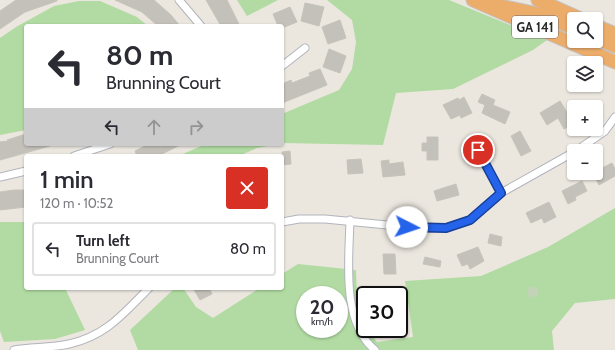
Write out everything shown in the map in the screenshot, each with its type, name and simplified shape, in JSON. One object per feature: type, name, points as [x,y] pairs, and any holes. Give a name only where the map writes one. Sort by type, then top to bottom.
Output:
[{"type":"highway","name":"GA 141","points":[[538,0],[567,13]]},
{"type":"highway","name":"GA 141","points":[[478,2],[615,62]]},
{"type":"highway","points":[[478,2],[514,7],[543,15],[567,25]]},
{"type":"highway","points":[[603,30],[615,37]]},
{"type":"highway","points":[[603,38],[615,37]]},
{"type":"street","points":[[179,0],[200,24]]},
{"type":"street","points":[[284,64],[305,48]]},
{"type":"street","points":[[586,144],[605,131],[615,117]]},
{"type":"street","points":[[80,154],[104,146]]},
{"type":"street","points":[[478,150],[501,193]]},
{"type":"street","points":[[284,222],[299,219],[350,220],[418,228],[446,228],[470,220],[501,193],[567,156]]},
{"type":"street","points":[[0,177],[24,171]]},
{"type":"street","points":[[350,220],[349,293],[355,321],[370,346],[375,350]]},
{"type":"street","points":[[14,350],[70,344],[98,334],[126,314],[147,290]]},
{"type":"green space","points":[[237,0],[278,0],[247,16]]},
{"type":"green space","points":[[327,0],[449,0],[547,40],[533,50],[453,89],[396,93],[383,145],[284,143],[284,113],[339,90],[352,69],[356,42],[352,20]]},
{"type":"green space","points":[[79,1],[100,1],[137,17],[146,24],[24,24],[24,130],[0,135],[0,38],[16,27],[54,6]]},
{"type":"green space","points":[[201,146],[268,146],[257,148],[244,154],[183,154]]},
{"type":"green space","points":[[615,208],[615,299],[575,303],[552,331],[554,350],[138,350],[130,330],[173,290],[184,290],[196,307],[213,318],[257,290],[284,290],[284,273],[298,264],[356,270],[356,338],[374,338],[377,342],[408,338],[413,337],[408,302],[408,286],[406,286],[405,281],[481,276],[548,247]]},
{"type":"green space","points":[[0,222],[24,222],[24,290],[66,290],[85,330],[55,339],[4,342],[0,331]]},
{"type":"green space","points":[[531,287],[535,287],[537,288],[537,296],[531,297],[528,294],[528,290]]},
{"type":"building","points":[[16,0],[57,1],[25,12],[0,29],[0,11]]},
{"type":"building","points":[[115,0],[154,0],[171,15],[178,24],[156,24],[142,12]]},
{"type":"building","points":[[206,0],[227,0],[239,24],[220,24]]},
{"type":"building","points":[[305,3],[324,7],[319,26],[301,21]]},
{"type":"building","points":[[290,7],[297,22],[284,27],[284,24],[277,24],[273,14]]},
{"type":"building","points":[[340,20],[346,38],[328,44],[322,27]]},
{"type":"building","points":[[329,49],[346,56],[340,73],[323,67]]},
{"type":"building","points":[[320,69],[327,85],[284,102],[284,83],[291,80],[292,83],[310,76],[309,73]]},
{"type":"building","points":[[482,94],[495,100],[493,105],[510,112],[505,124],[482,113],[485,105],[478,102]]},
{"type":"building","points":[[464,97],[472,113],[461,118],[460,115],[451,119],[443,105],[458,98],[459,100]]},
{"type":"building","points":[[560,101],[567,112],[567,128],[564,129],[558,118],[547,125],[540,113]]},
{"type":"building","points":[[520,131],[531,151],[521,156],[511,136]]},
{"type":"building","points":[[24,135],[24,146],[50,146],[0,160],[0,142],[8,141],[7,140]]},
{"type":"building","points":[[427,137],[438,137],[438,160],[427,160],[427,151],[422,151],[422,143],[427,143]]},
{"type":"building","points":[[145,146],[178,146],[162,154],[136,154],[135,151]]},
{"type":"building","points":[[290,151],[291,164],[284,165],[284,154],[282,154],[282,152]]},
{"type":"building","points":[[361,159],[363,173],[348,174],[347,160]]},
{"type":"building","points":[[389,160],[389,164],[403,162],[405,175],[383,177],[381,161]]},
{"type":"building","points":[[612,163],[615,169],[615,176],[599,185],[596,180],[603,180],[603,168]]},
{"type":"building","points":[[582,181],[587,191],[575,197],[576,200],[568,204],[562,191]]},
{"type":"building","points":[[456,184],[459,195],[437,201],[434,191]]},
{"type":"building","points":[[24,190],[24,207],[0,210],[0,192]]},
{"type":"building","points":[[549,202],[556,217],[544,223],[542,218],[531,223],[526,213]]},
{"type":"building","points":[[490,234],[502,237],[501,246],[488,243]]},
{"type":"building","points":[[478,247],[484,261],[470,269],[468,264],[462,266],[457,255]]},
{"type":"building","points":[[383,254],[395,254],[396,274],[384,274]]},
{"type":"building","points":[[425,257],[441,261],[440,267],[423,264]]},
{"type":"building","points":[[194,290],[210,290],[212,294],[200,300]]},
{"type":"route","points":[[407,227],[446,228],[470,220],[501,193],[478,150]]}]
